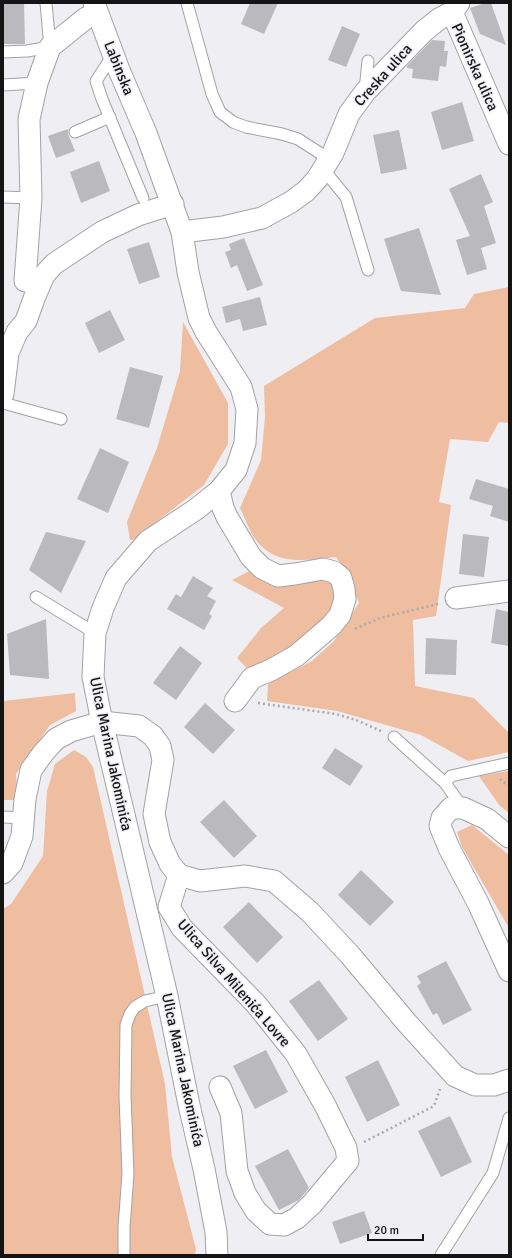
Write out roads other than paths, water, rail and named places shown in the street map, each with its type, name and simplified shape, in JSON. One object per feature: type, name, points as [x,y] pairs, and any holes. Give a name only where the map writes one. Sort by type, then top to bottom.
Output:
[{"type":"street","points":[[25,281],[31,198],[29,119],[38,83],[50,47],[96,8]]},
{"type":"street","name":"Labinska","points":[[96,8],[113,55],[146,133]]},
{"type":"street","name":"Creska ulica","points":[[182,232],[230,226],[250,221],[271,214],[292,202],[306,191],[333,153],[348,114],[365,92],[424,30],[455,8]]},
{"type":"street","name":"Pionirska ulica","points":[[455,8],[509,144]]},
{"type":"street","name":"Ulica Marina Jakominića","points":[[146,133],[182,232],[188,272],[199,318],[206,332],[241,387],[247,409],[245,443],[236,470],[220,491],[195,510],[148,541],[116,578],[103,608],[95,633],[93,677],[102,722],[167,996],[189,1105],[204,1169],[216,1232],[218,1255]]},
{"type":"street","points":[[3,394],[8,353],[18,332],[26,321],[44,275],[54,264],[102,232],[138,215],[173,204]]},
{"type":"street","points":[[220,491],[223,508],[227,517],[251,558],[262,568],[278,576],[323,568],[334,572],[341,578],[345,599],[340,615],[331,626],[296,656],[271,670],[252,678],[235,700]]},
{"type":"street","points":[[456,598],[509,591]]},
{"type":"street","points":[[3,873],[12,863],[22,836],[9,820],[25,799],[31,770],[56,739],[71,731],[102,722],[139,726],[153,736],[160,746],[163,760],[154,814],[160,842],[170,864],[179,875],[200,881],[245,876],[274,881],[310,912],[350,955],[455,1076],[475,1084],[494,1085],[509,1080]]},
{"type":"street","points":[[509,837],[488,820],[463,808],[450,808],[442,818],[440,826],[449,848],[478,903],[509,971]]},
{"type":"street","name":"Ulica Silva Milenića Lovre","points":[[179,875],[169,907],[182,928],[256,1004],[296,1054],[326,1107],[346,1152],[348,1161],[307,1208],[297,1218],[284,1225],[270,1224],[256,1211],[245,1192],[237,1171],[232,1113],[220,1087]]},
{"type":"lane","points":[[3,52],[50,47],[46,3]]},
{"type":"lane","points":[[186,3],[212,94],[220,112],[232,122],[246,127],[282,134],[298,139],[326,164],[346,197],[368,270]]},
{"type":"lane","points":[[113,55],[96,81],[143,198]]},
{"type":"lane","points":[[365,92],[368,61]]},
{"type":"lane","points":[[3,85],[38,83]]},
{"type":"lane","points":[[75,132],[110,117]]},
{"type":"lane","points":[[3,197],[31,198]]},
{"type":"lane","points":[[3,403],[62,419]]},
{"type":"lane","points":[[36,597],[95,633]]},
{"type":"lane","points":[[394,737],[445,783],[463,808]]},
{"type":"lane","points":[[445,783],[451,776],[509,763]]},
{"type":"lane","points":[[124,1255],[124,1227],[128,1174],[125,1096],[126,1026],[130,1014],[135,1007],[145,1001],[167,996]]},
{"type":"lane","points":[[442,1255],[493,1173],[509,1118]]}]
